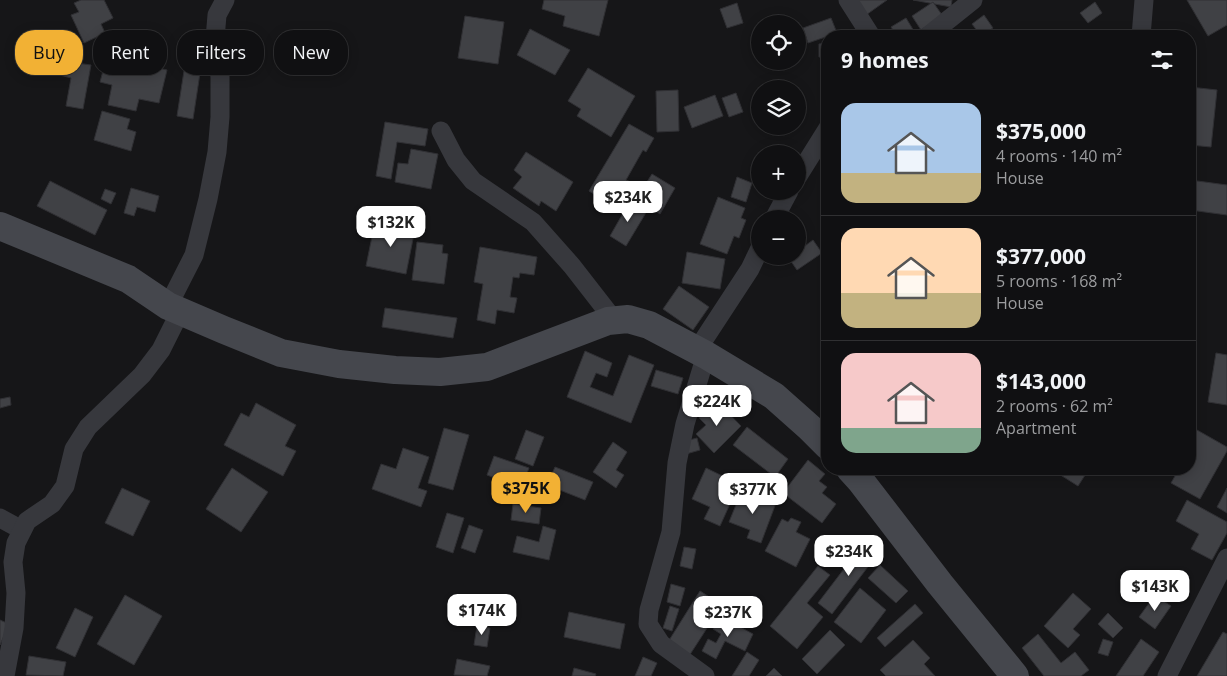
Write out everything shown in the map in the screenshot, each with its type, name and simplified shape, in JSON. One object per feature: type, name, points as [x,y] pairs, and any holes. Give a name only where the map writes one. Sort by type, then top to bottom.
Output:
[{"type":"street","points":[[5,676],[14,628],[16,593],[13,562],[16,543],[27,521],[52,504],[65,486],[74,449],[88,427],[142,375],[161,350],[194,255],[217,152],[220,118],[220,77],[215,38],[217,15],[225,0]]},
{"type":"street","points":[[848,0],[867,30]]},
{"type":"street","points":[[936,30],[973,0]]},
{"type":"street","points":[[1142,30],[1144,0]]},
{"type":"street","points":[[441,131],[456,160],[473,181],[533,222],[572,266],[614,320]]},
{"type":"street","points":[[806,163],[821,139]]},
{"type":"street","points":[[0,226],[128,279],[175,308],[224,330],[281,353],[339,364],[395,370],[440,372],[487,367],[572,333],[608,321],[628,319],[649,325],[702,352],[774,396],[821,439]]},
{"type":"street","points":[[705,676],[661,644],[648,624],[649,610],[670,532],[678,463],[702,352],[752,265]]},
{"type":"street","points":[[855,475],[940,584],[1015,676]]},
{"type":"street","points":[[0,518],[22,530]]},
{"type":"street","points":[[1167,676],[1227,558]]},
{"type":"building","points":[[81,0],[104,0],[113,18],[101,24],[104,30],[93,30],[93,39],[84,43],[83,30],[78,30],[71,15],[79,12],[74,3]]},
{"type":"building","points":[[544,0],[608,0],[599,36],[563,26],[565,16],[542,9]]},
{"type":"building","points":[[855,0],[887,0],[866,15]]},
{"type":"building","points":[[913,0],[952,0],[951,7]]},
{"type":"building","points":[[1187,0],[1227,0],[1227,25],[1208,36]]},
{"type":"building","points":[[933,2],[942,15],[921,30],[912,16]]},
{"type":"building","points":[[1095,2],[1102,13],[1088,23],[1080,13]]},
{"type":"building","points":[[737,3],[743,23],[727,28],[720,9]]},
{"type":"building","points":[[984,15],[993,28],[990,30],[976,30],[972,24]]},
{"type":"building","points":[[465,16],[504,22],[498,64],[458,58]]},
{"type":"building","points":[[831,18],[836,30],[821,30],[821,39],[808,43],[806,27]]},
{"type":"building","points":[[906,18],[913,30],[893,30],[891,27]]},
{"type":"building","points":[[530,29],[570,50],[555,75],[517,55]]},
{"type":"building","points":[[819,44],[821,44],[821,57],[819,57]]},
{"type":"building","points":[[83,64],[91,65],[83,109],[66,106],[71,78],[60,75],[83,75]]},
{"type":"building","points":[[588,68],[635,96],[611,137],[577,116],[581,109],[568,101]]},
{"type":"building","points":[[102,75],[166,75],[159,103],[139,99],[136,111],[108,105],[112,85],[100,82]]},
{"type":"building","points":[[183,75],[200,75],[193,119],[177,116]]},
{"type":"building","points":[[1196,88],[1217,90],[1211,147],[1196,146]]},
{"type":"building","points":[[678,90],[679,131],[657,132],[656,91]]},
{"type":"building","points":[[736,93],[743,112],[729,117],[722,98]]},
{"type":"building","points":[[715,95],[723,116],[692,128],[684,107]]},
{"type":"building","points":[[102,111],[130,119],[127,129],[136,132],[131,151],[94,140]]},
{"type":"building","points":[[385,122],[428,129],[425,146],[397,142],[391,179],[376,176]]},
{"type":"building","points":[[629,124],[654,138],[646,152],[643,150],[626,180],[631,182],[615,207],[589,191]]},
{"type":"building","points":[[411,149],[438,154],[431,189],[395,182],[398,163],[408,164]]},
{"type":"building","points":[[526,152],[573,182],[556,211],[541,201],[539,206],[513,188],[522,177],[514,170]]},
{"type":"building","points":[[652,174],[675,188],[660,214],[636,199]]},
{"type":"building","points":[[737,177],[751,183],[746,202],[731,197]]},
{"type":"building","points":[[50,181],[107,210],[95,235],[37,206]]},
{"type":"building","points":[[1196,181],[1227,185],[1227,215],[1196,211]]},
{"type":"building","points":[[131,188],[159,196],[155,212],[137,207],[134,216],[124,213]]},
{"type":"building","points":[[105,189],[116,193],[111,204],[101,199]]},
{"type":"building","points":[[718,197],[745,208],[741,218],[746,220],[739,238],[734,236],[727,254],[700,244]]},
{"type":"building","points":[[630,201],[647,211],[626,246],[610,236]]},
{"type":"building","points":[[375,222],[415,229],[406,274],[366,266]]},
{"type":"building","points":[[813,240],[821,254],[806,264],[806,245]]},
{"type":"building","points":[[417,242],[443,245],[442,253],[448,254],[444,284],[412,280]]},
{"type":"building","points":[[480,247],[537,257],[534,275],[520,273],[519,278],[513,277],[510,297],[517,298],[514,313],[497,310],[495,324],[477,320],[483,284],[474,282]]},
{"type":"building","points":[[687,252],[725,259],[720,289],[682,283]]},
{"type":"building","points":[[794,265],[804,265],[797,270]]},
{"type":"building","points":[[679,286],[709,307],[693,330],[663,309]]},
{"type":"building","points":[[385,308],[457,318],[453,338],[382,327]]},
{"type":"building","points":[[585,351],[612,363],[607,377],[596,373],[590,387],[613,396],[629,355],[654,365],[631,423],[567,397]]},
{"type":"building","points":[[1216,353],[1227,355],[1227,405],[1208,402]]},
{"type":"building","points":[[656,370],[683,378],[678,394],[651,386]]},
{"type":"building","points":[[10,397],[11,405],[0,408],[0,399]]},
{"type":"building","points":[[717,401],[741,426],[714,453],[696,434],[706,425],[699,418]]},
{"type":"building","points":[[256,403],[296,425],[285,446],[296,451],[283,476],[224,445],[241,413],[249,417]]},
{"type":"building","points":[[747,427],[788,459],[775,477],[733,445]]},
{"type":"building","points":[[444,428],[469,435],[453,490],[428,483]]},
{"type":"building","points":[[526,430],[544,437],[533,466],[515,459]]},
{"type":"building","points":[[1197,430],[1227,447],[1227,451],[1200,499],[1171,483],[1176,475],[1196,475]]},
{"type":"building","points":[[697,438],[700,450],[686,454],[682,442]]},
{"type":"building","points":[[613,442],[627,452],[616,470],[624,475],[616,488],[593,472]]},
{"type":"building","points":[[403,448],[429,457],[418,488],[427,491],[421,507],[372,489],[381,464],[396,469]]},
{"type":"building","points":[[494,456],[529,468],[521,488],[487,475]]},
{"type":"building","points":[[808,460],[821,471],[821,475],[824,475],[819,481],[827,487],[822,493],[836,504],[822,523],[783,493]]},
{"type":"building","points":[[555,467],[593,482],[585,500],[547,485]]},
{"type":"building","points":[[232,468],[268,492],[241,532],[206,509]]},
{"type":"building","points":[[706,468],[739,484],[720,526],[704,519],[710,507],[692,499]]},
{"type":"building","points":[[1061,475],[1085,475],[1078,486]]},
{"type":"building","points":[[122,488],[150,501],[133,536],[105,523]]},
{"type":"building","points":[[1227,488],[1227,513],[1217,507]]},
{"type":"building","points":[[742,490],[776,503],[761,543],[747,538],[750,530],[729,522]]},
{"type":"building","points":[[1187,500],[1227,522],[1227,533],[1212,560],[1191,549],[1199,534],[1176,521]]},
{"type":"building","points":[[513,504],[541,508],[539,524],[511,520]]},
{"type":"building","points":[[447,513],[464,518],[453,553],[436,547]]},
{"type":"building","points":[[791,518],[801,522],[796,532],[810,539],[796,567],[765,551],[782,519],[788,522]]},
{"type":"building","points":[[469,525],[483,530],[475,553],[461,548]]},
{"type":"building","points":[[543,526],[556,530],[549,560],[513,552],[517,536],[539,542]]},
{"type":"building","points":[[866,540],[880,551],[832,614],[818,603]]},
{"type":"building","points":[[684,547],[696,549],[692,569],[680,566]]},
{"type":"building","points":[[880,565],[908,591],[896,603],[868,578]]},
{"type":"building","points":[[818,566],[830,575],[807,603],[823,617],[797,649],[770,626]]},
{"type":"building","points":[[671,584],[685,588],[680,606],[667,602]]},
{"type":"building","points":[[860,588],[886,610],[861,643],[834,622]]},
{"type":"building","points":[[700,591],[722,605],[689,656],[668,642]]},
{"type":"building","points":[[1073,593],[1091,609],[1073,629],[1080,635],[1068,648],[1044,626]]},
{"type":"building","points":[[125,595],[162,616],[134,665],[97,644]]},
{"type":"building","points":[[1155,595],[1171,606],[1155,629],[1139,617]]},
{"type":"building","points":[[915,604],[923,613],[885,647],[877,638]]},
{"type":"building","points":[[670,606],[679,609],[672,631],[663,628]]},
{"type":"building","points":[[75,608],[93,617],[75,657],[56,648]]},
{"type":"building","points":[[569,612],[625,624],[620,649],[564,637]]},
{"type":"building","points":[[1108,613],[1123,628],[1113,638],[1098,624]]},
{"type":"building","points":[[720,616],[753,634],[745,651],[725,641],[716,659],[702,651],[708,639],[716,643],[721,634],[713,629]]},
{"type":"building","points":[[0,620],[9,624],[0,645]]},
{"type":"building","points":[[477,626],[490,628],[487,647],[474,645]]},
{"type":"building","points":[[830,630],[845,645],[817,674],[802,659]]},
{"type":"building","points":[[1223,632],[1227,634],[1227,676],[1197,676]]},
{"type":"building","points":[[1038,634],[1061,663],[1075,652],[1089,670],[1081,676],[1044,676],[1022,648]]},
{"type":"building","points":[[1103,639],[1113,642],[1108,656],[1098,653]]},
{"type":"building","points":[[1141,639],[1159,652],[1143,676],[1116,676]]},
{"type":"building","points":[[913,640],[930,658],[924,664],[935,676],[886,676],[880,670]]},
{"type":"building","points":[[747,652],[759,660],[749,676],[732,676]]},
{"type":"building","points":[[29,656],[66,662],[63,676],[26,675]]},
{"type":"building","points":[[643,657],[657,663],[651,676],[635,676]]},
{"type":"building","points":[[457,659],[490,666],[487,676],[454,675]]},
{"type":"building","points":[[574,668],[596,674],[595,676],[572,676]]},
{"type":"building","points":[[774,668],[782,676],[766,676]]}]
